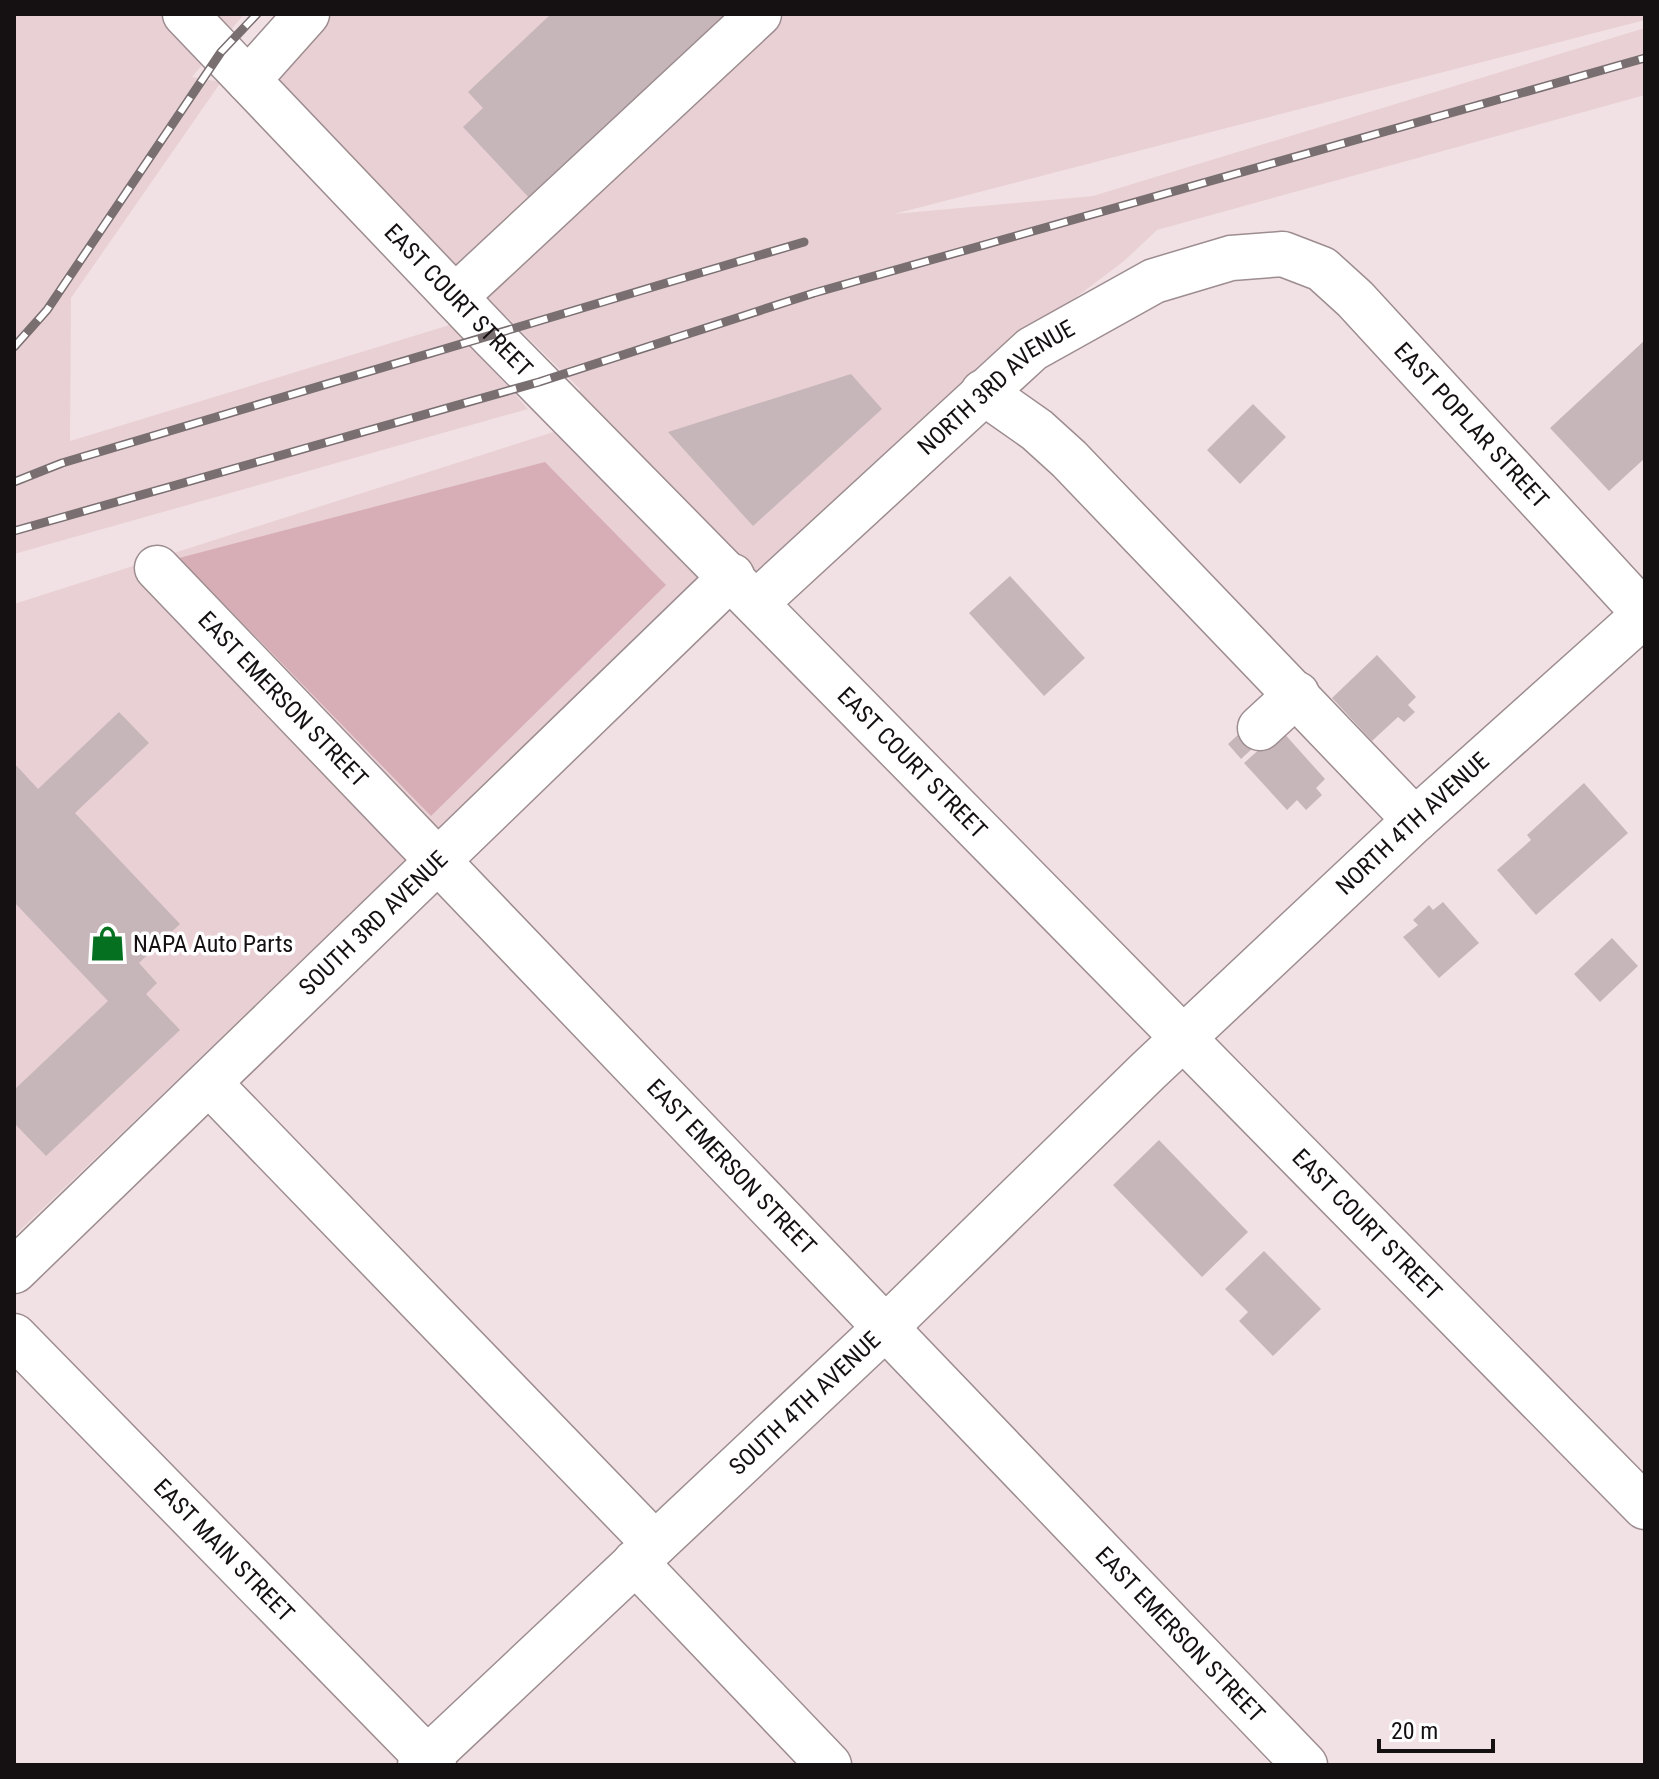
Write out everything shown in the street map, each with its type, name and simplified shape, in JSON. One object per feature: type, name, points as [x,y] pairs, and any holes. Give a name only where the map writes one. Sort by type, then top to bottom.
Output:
[{"type":"street","name":"EAST COURT STREET","points":[[185,14],[455,297],[1645,1507]]},
{"type":"street","points":[[248,80],[307,14]]},
{"type":"street","points":[[455,297],[759,14]]},
{"type":"street","name":"NORTH 3RD AVENUE","points":[[744,589],[1032,349],[1154,281],[1231,258],[1283,254]]},
{"type":"street","name":"EAST POPLAR STREET","points":[[1283,254],[1322,269],[1355,299],[1645,614]]},
{"type":"street","points":[[983,392],[1037,430],[1069,459],[1415,820]]},
{"type":"street","name":"EAST EMERSON STREET","points":[[157,568],[1305,1765]]},
{"type":"street","name":"SOUTH 3RD AVENUE","points":[[14,1271],[439,863],[744,589]]},
{"type":"street","name":"NORTH 4TH AVENUE","points":[[1185,1038],[1415,820],[1645,614]]},
{"type":"street","points":[[1260,728],[1297,694]]},
{"type":"street","name":"SOUTH 4TH AVENUE","points":[[427,1763],[1185,1038]]},
{"type":"street","points":[[209,1083],[645,1553],[829,1765]]},
{"type":"street","name":"EAST MAIN STREET","points":[[14,1336],[427,1763]]},
{"type":"shaded area","points":[[14,14],[244,14],[192,77],[221,82],[71,298],[70,441],[453,324],[528,409],[14,554]]},
{"type":"shaded area","points":[[329,14],[1645,14],[1645,20],[894,214],[1093,196],[1645,28],[1645,95],[1157,230],[1124,261],[1014,344],[752,579],[576,402],[580,389],[506,316],[492,324],[270,75]]},
{"type":"shaded area","points":[[563,429],[709,571],[14,1236],[14,604]]},
{"type":"shaded area","points":[[545,462],[666,585],[431,816],[179,558]]},
{"type":"building","points":[[551,14],[733,14],[533,202],[463,127],[483,108],[468,92]]},
{"type":"building","points":[[1645,340],[1645,458],[1609,491],[1550,428]]},
{"type":"building","points":[[851,374],[882,409],[753,526],[668,432]]},
{"type":"building","points":[[1253,404],[1286,437],[1240,484],[1207,450]]},
{"type":"building","points":[[1010,576],[1085,658],[1044,696],[969,613]]},
{"type":"building","points":[[1377,655],[1416,697],[1408,705],[1415,712],[1404,722],[1398,717],[1372,741],[1332,698]]},
{"type":"building","name":"NAPA Auto Parts","points":[[119,712],[149,743],[75,813],[180,924],[139,963],[157,983],[146,994],[180,1030],[46,1156],[14,1123],[14,1090],[108,1001],[14,902],[14,763],[38,789]]},
{"type":"building","points":[[1253,721],[1266,736],[1241,759],[1228,744]]},
{"type":"building","points":[[1281,730],[1325,779],[1316,788],[1322,795],[1306,810],[1297,800],[1287,810],[1244,763]]},
{"type":"building","points":[[1584,783],[1628,833],[1536,915],[1497,870],[1531,840],[1527,835]]},
{"type":"building","points":[[1443,902],[1479,943],[1439,978],[1403,937],[1418,925],[1413,920],[1429,905],[1433,910]]},
{"type":"building","points":[[1612,938],[1638,966],[1600,1002],[1574,974]]},
{"type":"building","points":[[1159,1140],[1248,1232],[1202,1277],[1113,1185]]},
{"type":"building","points":[[1264,1251],[1321,1309],[1273,1356],[1239,1321],[1248,1312],[1225,1289]]},
{"type":"railway","points":[[14,347],[47,310],[221,52],[257,14]]},
{"type":"railway","points":[[14,531],[539,382],[814,293],[1645,58]]},
{"type":"railway","points":[[14,482],[62,463],[804,242]]},
{"type":"place","name":"NAPA Auto Parts","points":[[107,944]]}]
